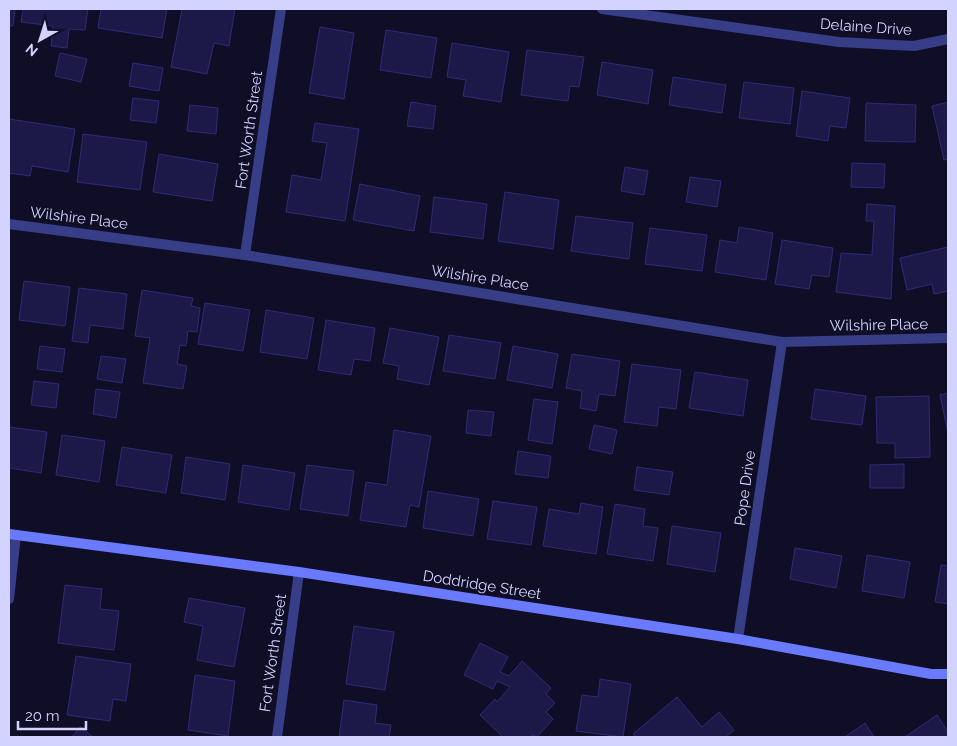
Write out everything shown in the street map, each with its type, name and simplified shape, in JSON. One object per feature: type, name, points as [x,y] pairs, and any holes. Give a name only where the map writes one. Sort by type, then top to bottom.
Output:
[{"type":"main road","name":"Doddridge Street","points":[[12,534],[299,572],[738,639],[931,674],[948,674]]},
{"type":"street","name":"Fort Worth Street","points":[[246,255],[281,9]]},
{"type":"street","name":"Delaine Drive","points":[[602,9],[839,42],[914,46],[948,38]]},
{"type":"street","name":"Wilshire Place","points":[[9,224],[246,255],[782,342],[948,338]]},
{"type":"street","name":"Pope Drive","points":[[738,639],[782,342]]},
{"type":"street","points":[[9,599],[12,534]]},
{"type":"street","name":"Fort Worth Street","points":[[277,737],[299,572]]},
{"type":"building","points":[[9,9],[15,9],[13,26],[9,26]]},
{"type":"building","points":[[23,9],[88,9],[85,30],[69,29],[67,48],[51,46],[53,26],[21,22]]},
{"type":"building","points":[[101,9],[167,9],[162,38],[98,28]]},
{"type":"building","points":[[182,9],[235,9],[229,46],[214,43],[207,74],[171,67]]},
{"type":"building","points":[[320,27],[354,33],[344,99],[309,93]]},
{"type":"building","points":[[386,30],[437,38],[431,78],[380,70]]},
{"type":"building","points":[[452,43],[509,52],[501,102],[463,96],[466,80],[447,77]]},
{"type":"building","points":[[527,50],[584,57],[579,87],[570,86],[568,101],[521,95]]},
{"type":"building","points":[[60,53],[87,59],[81,82],[55,76]]},
{"type":"building","points":[[602,62],[653,70],[648,104],[597,95]]},
{"type":"building","points":[[133,63],[163,68],[159,91],[129,86]]},
{"type":"building","points":[[673,77],[726,85],[722,113],[669,105]]},
{"type":"building","points":[[744,82],[794,88],[790,124],[739,118]]},
{"type":"building","points":[[802,91],[850,98],[846,128],[830,126],[828,141],[796,136]]},
{"type":"building","points":[[133,98],[159,101],[156,123],[130,120]]},
{"type":"building","points":[[411,102],[436,106],[433,129],[407,126]]},
{"type":"building","points":[[948,102],[948,159],[944,160],[932,106]]},
{"type":"building","points":[[866,103],[916,105],[915,142],[865,141]]},
{"type":"building","points":[[190,105],[218,108],[216,134],[187,131]]},
{"type":"building","points":[[9,119],[75,129],[68,172],[32,166],[30,176],[9,173]]},
{"type":"building","points":[[315,123],[359,129],[345,221],[286,212],[292,175],[321,180],[327,143],[312,141]]},
{"type":"building","points":[[83,134],[147,142],[140,190],[77,182]]},
{"type":"building","points":[[159,154],[218,164],[212,201],[153,192]]},
{"type":"building","points":[[852,163],[885,164],[884,188],[851,187]]},
{"type":"building","points":[[625,167],[648,171],[644,195],[621,191]]},
{"type":"building","points":[[690,177],[721,181],[717,207],[686,202]]},
{"type":"building","points":[[360,184],[420,196],[414,231],[353,220]]},
{"type":"building","points":[[505,192],[559,200],[553,249],[498,241]]},
{"type":"building","points":[[434,197],[487,204],[483,239],[430,232]]},
{"type":"building","points":[[867,204],[895,206],[891,299],[836,292],[841,253],[872,255],[874,221],[866,221]]},
{"type":"building","points":[[576,216],[633,223],[629,259],[571,251]]},
{"type":"building","points":[[739,227],[773,233],[766,280],[715,272],[720,240],[737,243]]},
{"type":"building","points":[[650,228],[707,235],[702,271],[645,264]]},
{"type":"building","points":[[782,240],[833,248],[829,277],[812,275],[809,289],[775,284]]},
{"type":"building","points":[[948,247],[948,291],[934,294],[932,284],[907,290],[900,258]]},
{"type":"building","points":[[24,281],[70,287],[65,326],[19,320]]},
{"type":"building","points":[[79,288],[127,294],[123,329],[90,325],[88,343],[72,341]]},
{"type":"building","points":[[142,290],[193,298],[191,306],[200,308],[197,332],[188,331],[186,346],[180,345],[177,364],[187,366],[183,389],[143,383],[150,338],[135,336]]},
{"type":"building","points":[[205,303],[250,310],[243,351],[198,344]]},
{"type":"building","points":[[266,310],[314,318],[307,359],[260,352]]},
{"type":"building","points":[[326,320],[375,328],[370,361],[354,359],[351,375],[318,370]]},
{"type":"building","points":[[390,328],[439,337],[429,385],[397,379],[399,366],[383,363]]},
{"type":"building","points":[[449,335],[501,343],[495,379],[443,371]]},
{"type":"building","points":[[40,346],[65,349],[62,372],[37,369]]},
{"type":"building","points":[[513,346],[558,354],[552,388],[507,380]]},
{"type":"building","points":[[572,354],[620,361],[615,396],[599,394],[596,411],[580,408],[582,391],[566,388]]},
{"type":"building","points":[[101,356],[126,359],[122,383],[97,379]]},
{"type":"building","points":[[632,364],[681,370],[676,409],[659,407],[657,426],[624,422]]},
{"type":"building","points":[[695,372],[748,380],[743,416],[689,408]]},
{"type":"building","points":[[34,381],[59,384],[56,408],[31,405]]},
{"type":"building","points":[[96,389],[120,392],[116,418],[93,414]]},
{"type":"building","points":[[815,389],[866,396],[862,425],[811,419]]},
{"type":"building","points":[[948,393],[948,433],[940,395]]},
{"type":"building","points":[[929,396],[930,457],[895,458],[895,443],[877,443],[876,397]]},
{"type":"building","points":[[534,399],[558,402],[552,444],[528,440]]},
{"type":"building","points":[[468,410],[494,412],[491,436],[466,433]]},
{"type":"building","points":[[594,425],[617,430],[612,454],[589,449]]},
{"type":"building","points":[[9,427],[47,432],[41,473],[9,468]]},
{"type":"building","points":[[394,430],[431,436],[419,507],[410,505],[406,527],[360,520],[366,482],[387,485]]},
{"type":"building","points":[[62,435],[105,441],[99,482],[56,475]]},
{"type":"building","points":[[122,447],[172,455],[166,493],[116,485]]},
{"type":"building","points":[[518,451],[551,456],[548,478],[515,474]]},
{"type":"building","points":[[186,457],[230,464],[225,500],[181,493]]},
{"type":"building","points":[[904,464],[904,488],[870,488],[870,465]]},
{"type":"building","points":[[243,465],[295,473],[289,510],[238,502]]},
{"type":"building","points":[[307,465],[354,471],[348,516],[300,509]]},
{"type":"building","points":[[637,467],[673,472],[669,495],[634,490]]},
{"type":"building","points":[[428,491],[479,499],[473,536],[423,528]]},
{"type":"building","points":[[493,501],[537,507],[531,545],[487,539]]},
{"type":"building","points":[[581,503],[603,507],[596,554],[543,546],[549,509],[579,514]]},
{"type":"building","points":[[615,504],[645,509],[643,526],[658,528],[653,561],[607,554]]},
{"type":"building","points":[[672,526],[721,533],[715,572],[667,564]]},
{"type":"building","points":[[795,548],[842,556],[836,588],[790,579]]},
{"type":"building","points":[[867,555],[910,562],[904,598],[862,591]]},
{"type":"building","points":[[941,565],[948,566],[948,604],[935,602]]},
{"type":"building","points":[[65,585],[102,589],[100,609],[119,611],[114,650],[58,643]]},
{"type":"building","points":[[189,598],[245,608],[234,667],[197,660],[203,626],[184,622]]},
{"type":"building","points":[[354,626],[394,632],[385,690],[346,684]]},
{"type":"building","points":[[480,643],[508,657],[500,672],[509,676],[522,661],[551,688],[546,694],[555,703],[546,712],[553,719],[537,737],[533,735],[530,737],[503,737],[480,715],[495,699],[497,702],[510,687],[497,681],[493,689],[464,675]]},
{"type":"building","points":[[76,656],[131,664],[126,701],[113,699],[110,721],[67,715]]},
{"type":"building","points":[[195,675],[235,681],[228,736],[188,730]]},
{"type":"building","points":[[600,679],[631,684],[623,737],[576,731],[582,695],[598,697]]},
{"type":"building","points":[[677,697],[702,727],[719,712],[734,730],[726,737],[636,737],[633,734]]},
{"type":"building","points":[[344,700],[377,705],[375,723],[391,725],[389,737],[339,737]]},
{"type":"building","points":[[937,715],[948,732],[948,737],[905,737]]},
{"type":"building","points":[[865,723],[874,737],[845,737]]},
{"type":"building","points":[[80,727],[93,737],[72,737]]}]
